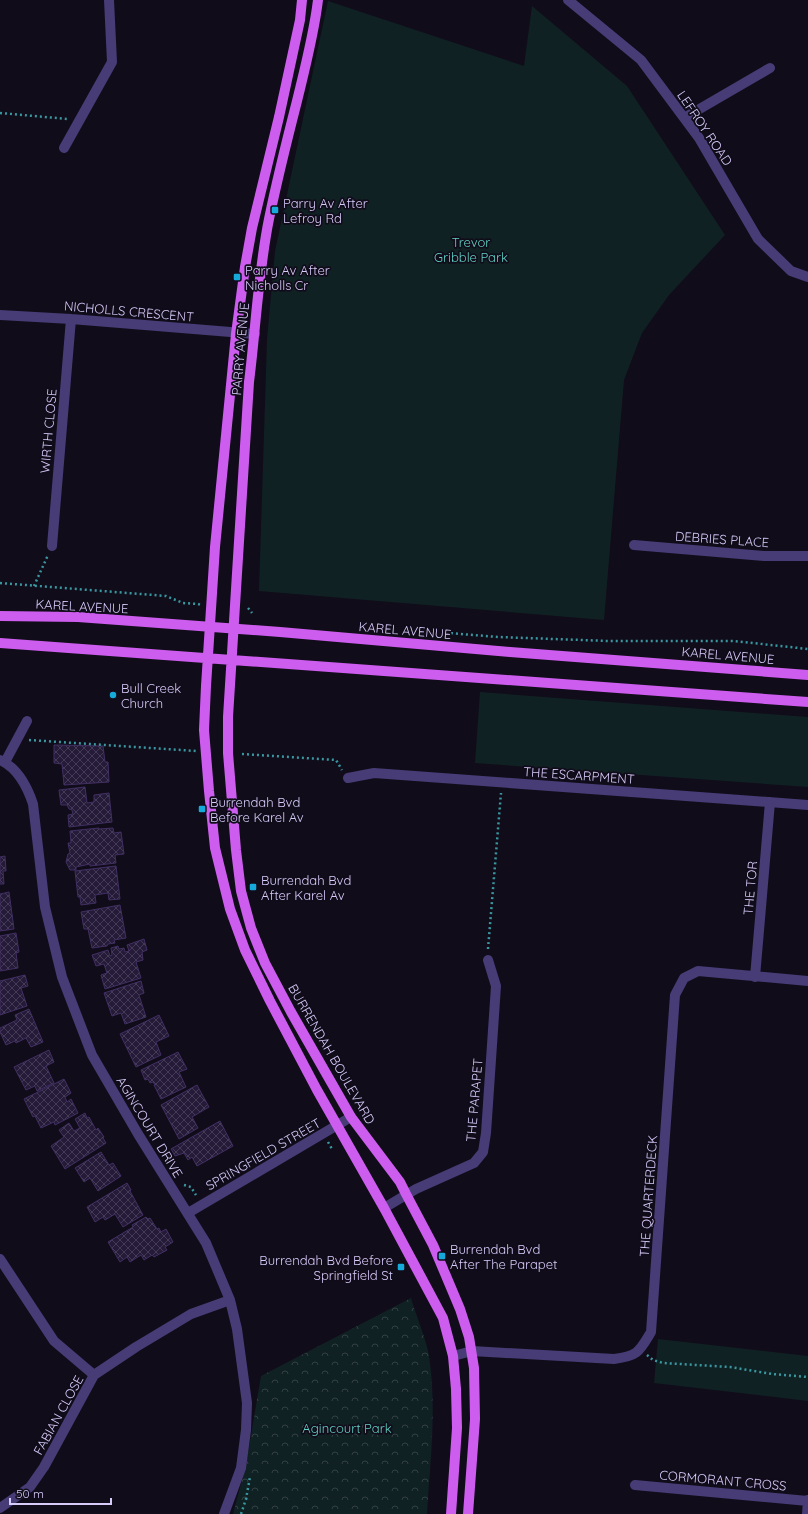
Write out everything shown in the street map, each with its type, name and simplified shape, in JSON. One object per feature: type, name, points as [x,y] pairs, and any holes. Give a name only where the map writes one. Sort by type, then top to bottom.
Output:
[{"type":"main road","name":"PARRY AVENUE","points":[[208,657],[215,547],[236,334],[245,266],[252,228],[279,117],[300,20],[302,0]]},
{"type":"main road","name":"PARRY AVENUE","points":[[231,659],[249,382],[262,257],[286,143],[305,68],[318,0]]},
{"type":"main road","name":"KAREL AVENUE","points":[[0,616],[78,617],[808,675]]},
{"type":"main road","points":[[0,643],[808,702]]},
{"type":"main road","points":[[208,657],[204,730],[209,791],[215,848],[230,909],[245,950],[270,1001],[443,1318],[453,1356],[456,1389],[456,1428],[451,1514]]},
{"type":"main road","name":"BURRENDAH BOULEVARD","points":[[231,659],[228,753],[241,891],[251,928],[265,962],[291,1012],[351,1118],[400,1182],[433,1244],[460,1309],[472,1350],[475,1387],[475,1419],[468,1514]]},
{"type":"street","points":[[64,148],[112,62],[109,0]]},
{"type":"street","name":"LEFROY ROAD","points":[[568,0],[641,60],[699,138],[758,239],[791,271],[808,278]]},
{"type":"street","points":[[684,118],[770,68]]},
{"type":"street","name":"NICHOLLS CRESCENT","points":[[0,315],[71,319],[236,334],[255,334]]},
{"type":"street","name":"WIRTH CLOSE","points":[[52,546],[71,319]]},
{"type":"street","name":"DEBRIES PLACE","points":[[634,545],[764,556],[808,556]]},
{"type":"street","points":[[2,761],[18,739],[27,721]]},
{"type":"street","name":"AGINCOURT DRIVE","points":[[2,761],[18,774],[28,790],[33,804],[47,915],[62,976],[92,1055],[138,1134],[206,1243],[230,1300],[238,1337],[247,1403],[246,1430],[240,1468],[224,1514]]},
{"type":"street","name":"THE ESCARPMENT","points":[[348,778],[374,773],[808,805]]},
{"type":"street","name":"THE TOR","points":[[755,977],[770,802]]},
{"type":"street","name":"THE PARAPET","points":[[384,1208],[406,1194],[474,1163],[483,1152],[486,1133],[496,986],[488,960]]},
{"type":"street","name":"THE QUARTERDECK","points":[[453,1356],[472,1350],[614,1360],[627,1357],[641,1350],[651,1332],[675,995],[684,978],[698,971],[808,982]]},
{"type":"street","name":"SPRINGFIELD STREET","points":[[188,1213],[351,1118]]},
{"type":"street","points":[[0,1259],[54,1341],[94,1375]]},
{"type":"street","name":"FABIAN CLOSE","points":[[0,1508],[30,1487],[44,1467],[94,1375],[136,1347],[191,1314],[230,1300]]},
{"type":"street","name":"CORMORANT CROSS","points":[[635,1485],[808,1500]]},
{"type":"street","points":[[807,1514],[808,1500]]},
{"type":"path","points":[[0,113],[80,120]]},
{"type":"path","points":[[34,586],[52,546]]},
{"type":"path","points":[[0,583],[166,596],[183,603],[201,605]]},
{"type":"path","points":[[248,608],[252,613]]},
{"type":"path","points":[[435,632],[498,637],[609,642],[734,641],[808,650]]},
{"type":"path","points":[[18,739],[196,751]]},
{"type":"path","points":[[242,754],[336,760],[348,778]]},
{"type":"path","points":[[488,960],[488,944],[502,782]]},
{"type":"path","points":[[181,1182],[185,1186],[191,1187]]},
{"type":"path","points":[[647,1355],[653,1360],[663,1362],[730,1367],[772,1374],[808,1377]]},
{"type":"green space","name":"Trevor Gribble Park","points":[[328,1],[524,66],[532,6],[627,86],[725,235],[669,295],[642,333],[624,380],[604,620],[259,591],[267,339],[275,251]]},
{"type":"green space","points":[[480,692],[808,717],[808,787],[475,763]]},
{"type":"green space","name":"Agincourt Park","points":[[411,1298],[428,1349],[431,1376],[433,1415],[427,1514],[233,1514],[246,1465],[261,1376]]},
{"type":"green space","points":[[658,1339],[808,1356],[808,1401],[654,1383]]},
{"type":"building","points":[[54,745],[103,746],[105,762],[108,762],[109,782],[64,785],[62,764],[54,763]]},
{"type":"building","points":[[85,787],[87,803],[94,802],[94,795],[109,793],[112,822],[69,827],[68,815],[73,814],[72,810],[69,809],[67,805],[61,805],[59,790]]},
{"type":"building","points":[[113,828],[114,833],[121,832],[124,854],[115,855],[116,863],[90,866],[90,864],[76,867],[76,870],[70,870],[66,862],[68,854],[70,853],[68,843],[71,843],[70,831]]},
{"type":"building","points":[[5,856],[6,871],[3,871],[4,884],[0,884],[0,857]]},
{"type":"building","points":[[116,866],[120,899],[109,900],[108,893],[95,895],[96,903],[81,905],[80,897],[78,897],[75,871]]},
{"type":"building","points":[[9,892],[14,929],[0,931],[0,894]]},
{"type":"building","points":[[120,905],[126,938],[114,940],[115,943],[108,944],[107,946],[92,948],[88,929],[84,929],[81,912]]},
{"type":"building","points":[[16,933],[19,952],[16,953],[18,968],[0,971],[0,936]]},
{"type":"building","points":[[144,939],[147,950],[142,952],[143,960],[136,962],[141,978],[105,989],[101,975],[107,973],[104,964],[96,966],[92,955],[108,950],[110,956],[112,955],[111,948],[118,946],[119,949],[124,948],[125,952],[129,951],[127,945]]},
{"type":"building","points":[[25,975],[28,986],[21,988],[27,1006],[0,1015],[0,981]]},
{"type":"building","points":[[141,981],[144,993],[139,995],[146,1017],[125,1024],[121,1013],[112,1016],[104,993]]},
{"type":"building","points":[[29,1009],[43,1042],[31,1047],[26,1038],[16,1043],[15,1041],[6,1045],[0,1032],[0,1028],[17,1020],[15,1015]]},
{"type":"building","points":[[159,1015],[169,1036],[156,1042],[161,1055],[136,1067],[120,1034]]},
{"type":"building","points":[[49,1050],[54,1062],[46,1066],[54,1083],[37,1091],[35,1086],[26,1090],[14,1067]]},
{"type":"building","points":[[178,1052],[187,1069],[179,1072],[186,1087],[161,1099],[153,1082],[150,1083],[148,1079],[145,1080],[141,1070]]},
{"type":"building","points":[[64,1079],[71,1093],[65,1097],[67,1102],[71,1099],[78,1113],[55,1125],[54,1122],[41,1128],[35,1116],[33,1117],[24,1099]]},
{"type":"building","points":[[197,1085],[209,1107],[192,1117],[198,1128],[179,1139],[161,1105]]},
{"type":"building","points":[[85,1113],[96,1130],[98,1128],[106,1143],[65,1169],[51,1146],[64,1137],[59,1130],[69,1123],[74,1131],[80,1128],[75,1119]]},
{"type":"building","points":[[220,1121],[233,1146],[197,1166],[192,1157],[188,1160],[184,1153],[175,1156],[171,1149]]},
{"type":"building","points":[[101,1152],[109,1165],[113,1163],[121,1176],[98,1191],[90,1178],[84,1182],[75,1168]]},
{"type":"building","points":[[127,1183],[143,1215],[123,1227],[115,1214],[105,1220],[103,1217],[95,1222],[87,1207]]},
{"type":"building","points":[[146,1217],[148,1219],[150,1218],[157,1229],[159,1228],[161,1232],[166,1229],[173,1242],[165,1247],[167,1250],[154,1257],[152,1255],[144,1260],[141,1255],[130,1262],[127,1257],[120,1262],[108,1242],[133,1227],[132,1225]]},
{"type":"place","name":"Parry Av After Lefroy Rd","points":[[275,210]]},
{"type":"place","name":"Parry Av After Nicholls Cr","points":[[237,277]]},
{"type":"place","name":"Bull Creek Church","points":[[113,695]]},
{"type":"place","name":"Burrendah Bvd Before Karel Av","points":[[202,809]]},
{"type":"place","name":"Burrendah Bvd After Karel Av","points":[[253,887]]},
{"type":"place","name":"Burrendah Bvd After The Parapet","points":[[442,1256]]},
{"type":"place","name":"Burrendah Bvd Before Springfield St","points":[[401,1267]]}]
